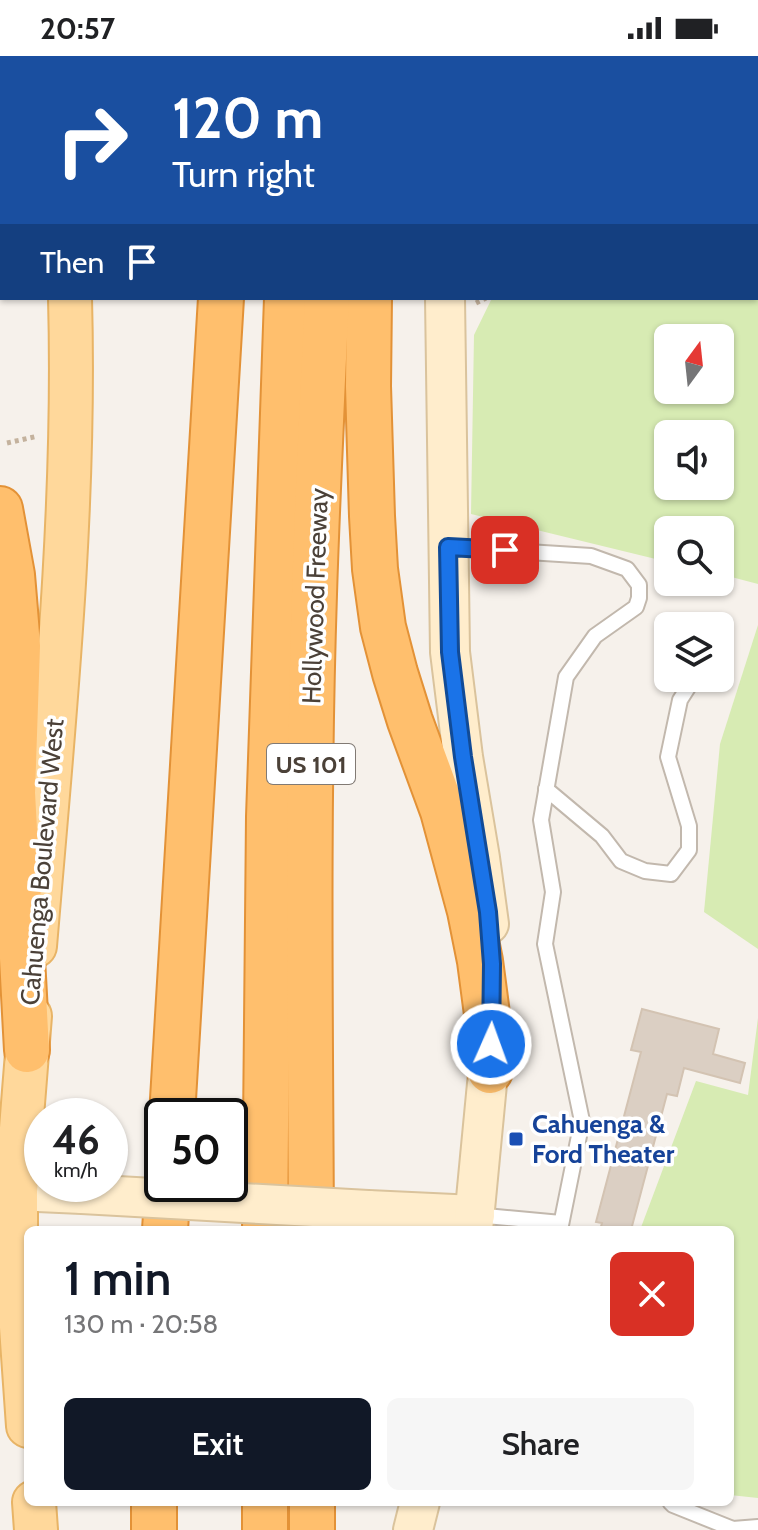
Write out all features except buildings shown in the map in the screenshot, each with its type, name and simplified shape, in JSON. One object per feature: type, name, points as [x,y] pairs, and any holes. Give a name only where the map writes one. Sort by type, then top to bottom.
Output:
[{"type":"highway","points":[[173,1098],[221,300]]},
{"type":"highway","points":[[265,1226],[269,817],[287,300]]},
{"type":"highway","name":"Hollywood Freeway","points":[[311,1226],[311,704],[327,300]]},
{"type":"highway","points":[[369,300],[372,516],[383,627],[410,721],[443,811],[470,911],[485,1001],[490,1071]]},
{"type":"highway","points":[[0,509],[12,575],[18,646],[13,793],[27,1050]]},
{"type":"highway","points":[[165,1226],[167,1202]]},
{"type":"highway","points":[[154,1506],[154,1530]]},
{"type":"highway","points":[[265,1506],[265,1530]]},
{"type":"highway","points":[[312,1506],[312,1530]]},
{"type":"main road","name":"Cahuenga Boulevard West","points":[[24,1369],[16,1256],[16,1191],[64,581],[72,360],[70,300]]},
{"type":"main road","points":[[16,1191],[368,1210],[474,1222],[490,1071],[492,964],[488,912],[450,652],[445,300]]},
{"type":"main road","points":[[34,1506],[36,1530]]},
{"type":"main road","points":[[413,1530],[419,1506]]},
{"type":"lane","points":[[448,547],[591,556],[627,569],[639,585],[636,607],[595,636],[566,677],[541,820],[553,892],[545,944],[582,1121],[560,1226]]},
{"type":"lane","points":[[546,789],[602,836],[621,861],[645,871],[671,874],[689,850],[689,826],[668,757],[680,700],[685,692]]},
{"type":"lane","points":[[474,1222],[543,1226]]},
{"type":"lane","points":[[676,1506],[733,1529],[758,1527]]},
{"type":"green space","points":[[491,300],[758,300],[758,584],[734,578],[734,516],[654,516],[654,559],[471,514],[474,335]]},
{"type":"green space","points":[[758,625],[758,949],[704,912],[720,744]]},
{"type":"green space","points":[[758,1018],[758,1498],[734,1495],[734,1226],[642,1226],[696,1081],[748,1095]]},
{"type":"place","name":"Cahuenga & Ford Theater","points":[[516,1139]]},
{"type":"route","points":[[491,1044],[492,964],[488,912],[450,652],[448,547],[505,550]]}]
